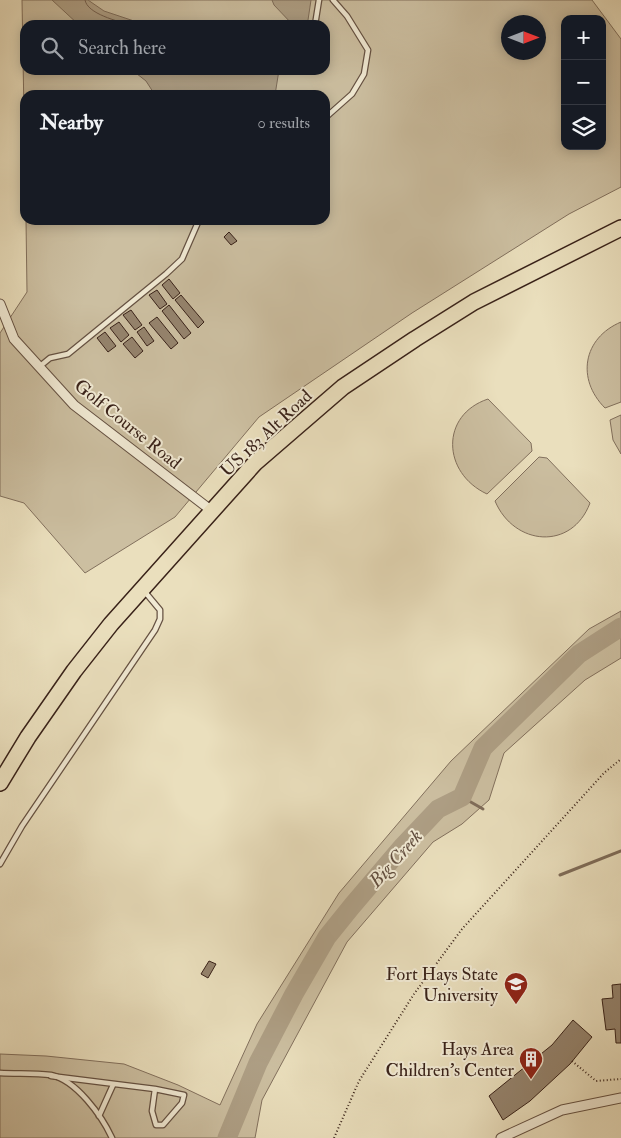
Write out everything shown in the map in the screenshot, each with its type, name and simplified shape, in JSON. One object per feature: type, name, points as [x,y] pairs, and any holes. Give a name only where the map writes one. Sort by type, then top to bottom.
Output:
[{"type":"highway","name":"US 183 Alt Road","points":[[0,783],[28,737],[74,670],[111,624],[255,463],[343,387],[474,302],[621,228]]},
{"type":"street","name":"Golf Course Road","points":[[0,304],[14,339],[38,368],[74,405],[212,511]]},
{"type":"street","points":[[501,1138],[562,1110],[621,1098]]},
{"type":"lane","points":[[316,20],[318,0]]},
{"type":"lane","points":[[330,114],[352,94],[364,74],[368,50],[347,16],[333,0]]},
{"type":"lane","points":[[38,368],[50,358],[68,354],[166,274],[182,259],[198,225]]},
{"type":"lane","points":[[0,864],[22,826],[159,622],[161,616],[159,608],[142,589]]},
{"type":"lane","points":[[0,1073],[51,1076],[155,1089],[184,1096],[182,1103],[163,1125],[156,1125],[152,1111],[155,1089]]},
{"type":"lane","points":[[51,1076],[62,1079],[71,1085],[99,1116],[112,1138]]},
{"type":"lane","points":[[99,1116],[113,1084]]},
{"type":"path","points":[[334,1138],[358,1081],[414,994],[462,928],[604,773],[621,759]]},
{"type":"path","points":[[572,1061],[596,1081],[621,1078]]},
{"type":"shaded area","points":[[22,0],[592,0],[603,15],[561,15],[561,150],[606,150],[606,19],[621,39],[621,187],[569,214],[412,313],[259,417],[175,517],[85,573],[24,503],[0,496],[0,333],[27,292],[26,225],[330,225],[330,90],[24,90],[23,75],[330,75],[330,20],[22,20]]},
{"type":"shaded area","points":[[621,322],[621,402],[605,408],[596,397],[590,385],[587,372],[588,360],[598,338],[608,329]]},
{"type":"shaded area","points":[[488,399],[531,443],[532,451],[487,494],[472,485],[461,473],[455,459],[453,445],[455,431],[461,418],[472,407]]},
{"type":"shaded area","points":[[621,415],[621,454],[613,440],[610,420]]},
{"type":"shaded area","points":[[539,457],[547,458],[590,503],[582,519],[570,529],[557,535],[543,537],[529,534],[515,527],[504,516],[495,501]]},
{"type":"shaded area","points":[[621,611],[621,658],[585,680],[504,753],[489,800],[462,824],[433,842],[347,942],[262,1100],[255,1138],[0,1138],[0,1054],[46,1056],[124,1064],[178,1085],[220,1105],[257,1024],[339,893],[451,761],[589,629]]},
{"type":"water","points":[[52,0],[88,0],[104,11],[131,20],[74,20]]},
{"type":"water","points":[[272,0],[311,0],[308,20],[288,20],[274,5]]},
{"type":"water","points":[[138,75],[278,75],[276,90],[152,90],[146,81]]},
{"type":"building","points":[[229,232],[237,241],[231,245],[224,237]]},
{"type":"building","points":[[169,279],[180,293],[173,299],[162,285]]},
{"type":"building","points":[[157,290],[167,304],[160,309],[149,295]]},
{"type":"building","points":[[181,295],[204,322],[198,328],[175,300]]},
{"type":"building","points":[[169,305],[191,333],[184,339],[162,311]]},
{"type":"building","points":[[131,310],[142,325],[135,330],[123,315]]},
{"type":"building","points":[[157,317],[178,343],[171,349],[149,323]]},
{"type":"building","points":[[119,322],[129,335],[121,342],[110,328]]},
{"type":"building","points":[[144,327],[154,341],[147,346],[137,332]]},
{"type":"building","points":[[105,332],[116,346],[108,352],[97,338]]},
{"type":"building","points":[[132,337],[143,351],[135,358],[123,344]]},
{"type":"building","points":[[209,961],[216,964],[208,978],[201,974]]},
{"type":"building","points":[[621,984],[621,1043],[616,1043],[615,1029],[606,1030],[602,999],[613,998],[612,985]]},
{"type":"building","name":"Hays Area Children's Center","points":[[573,1020],[592,1037],[570,1064],[530,1101],[503,1120],[489,1096],[552,1045]]},
{"type":"waterway","name":"Big Creek","points":[[227,1138],[258,1063],[294,994],[327,937],[403,846],[438,809],[462,797],[483,748],[579,654],[621,627]]},
{"type":"waterway","points":[[462,797],[483,809]]},
{"type":"waterway","points":[[560,875],[621,851]]},
{"type":"place","name":"Fort Hays State University","points":[[516,1005]]},
{"type":"place","name":"Hays Area Children's Center","points":[[531,1080]]}]
